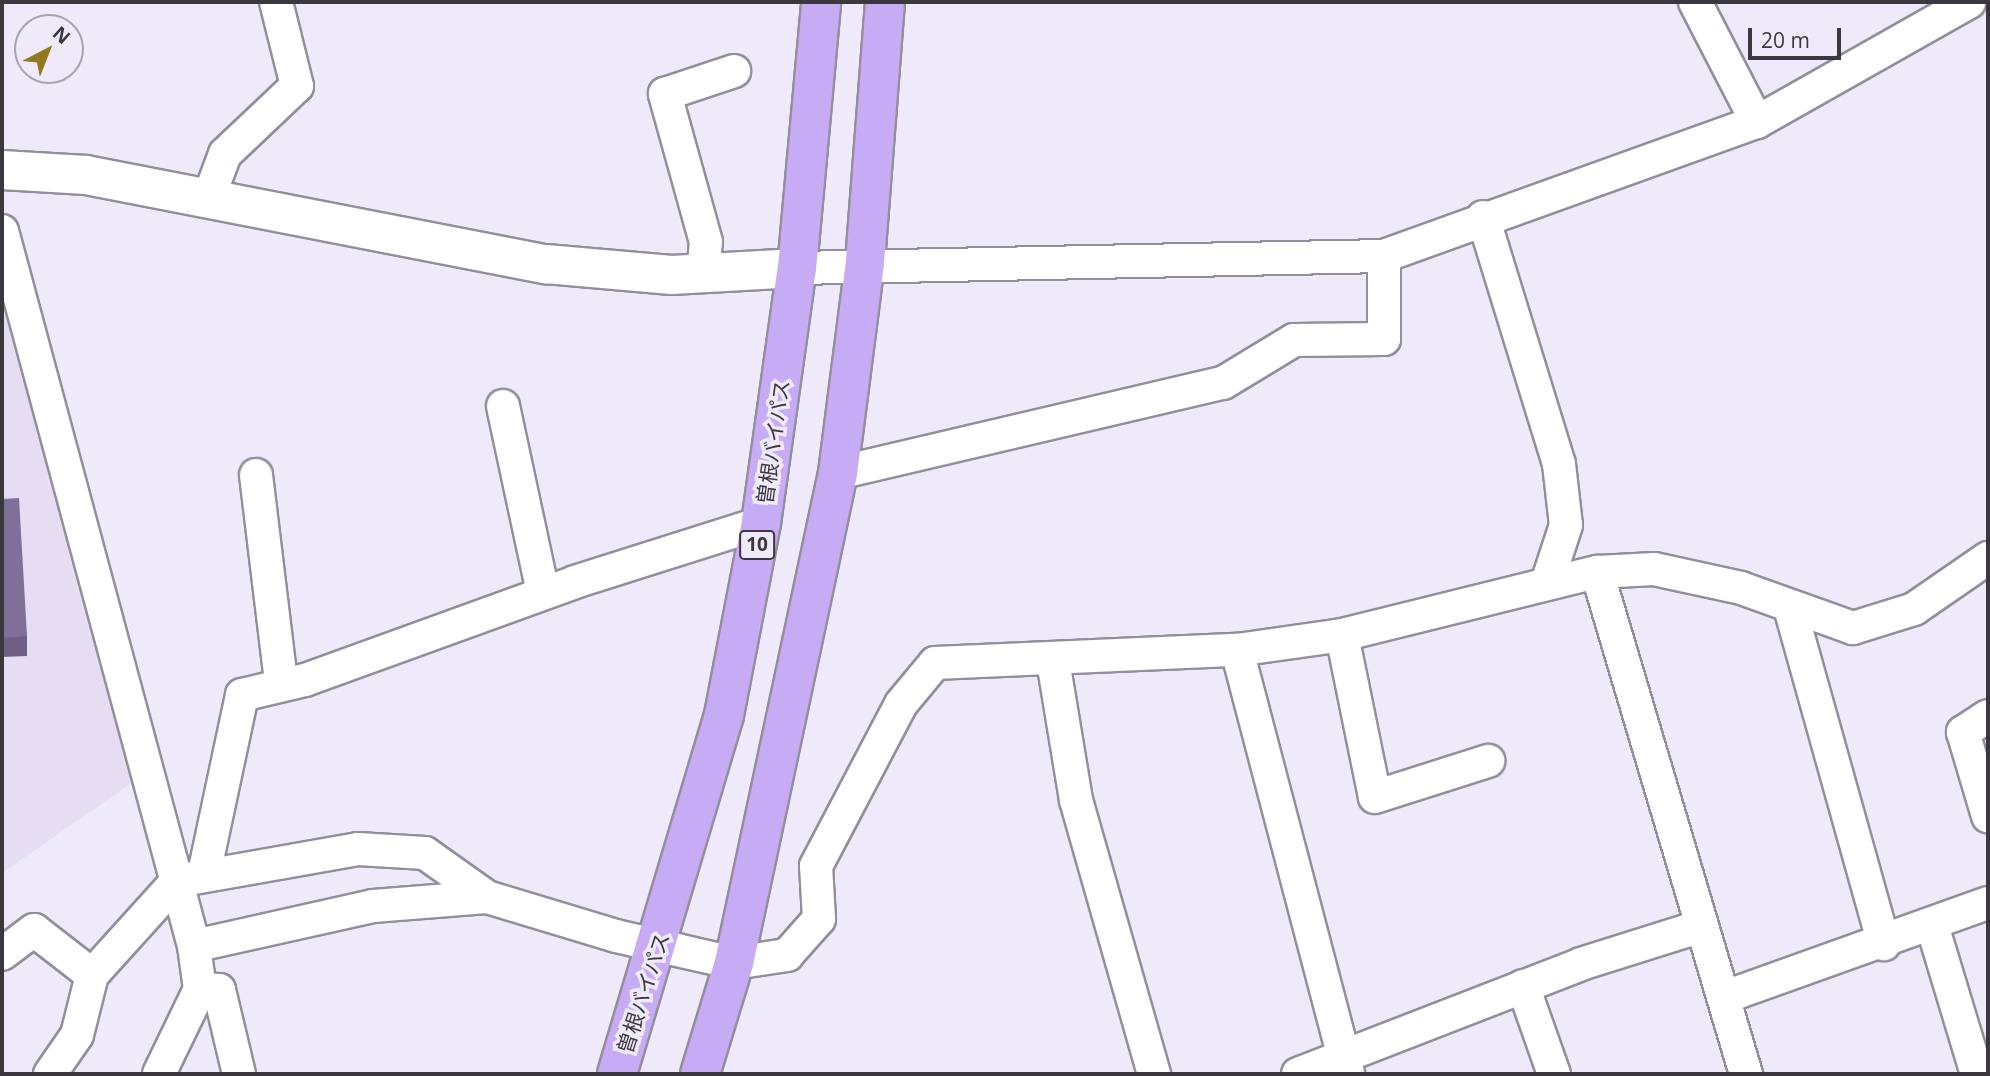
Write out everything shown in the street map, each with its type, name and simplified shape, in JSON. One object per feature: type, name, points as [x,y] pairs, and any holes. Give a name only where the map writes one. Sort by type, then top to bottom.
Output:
[{"type":"highway","name":"曽根バイパス","points":[[617,1074],[659,947],[724,715],[761,523],[797,268],[821,2]]},
{"type":"highway","points":[[700,1074],[734,963],[838,473],[865,262],[886,2]]},
{"type":"street","points":[[209,197],[225,154],[297,86],[275,2]]},
{"type":"street","points":[[1695,2],[1757,122]]},
{"type":"street","points":[[2,170],[86,175],[546,264],[703,275],[865,262],[1384,256],[1483,217],[1757,122],[1969,2]]},
{"type":"street","points":[[703,275],[706,242],[665,94],[734,72]]},
{"type":"street","points":[[1483,217],[1559,464],[1566,525],[1547,583]]},
{"type":"street","points":[[2,231],[191,877],[194,946],[200,989],[159,1074]]},
{"type":"street","points":[[838,473],[1223,383],[1294,340],[1384,339],[1384,256]]},
{"type":"street","points":[[503,406],[543,593]]},
{"type":"street","points":[[256,475],[281,683]]},
{"type":"street","points":[[50,1074],[77,1035],[92,975],[191,877],[242,695],[281,683],[305,680],[543,593],[761,523]]},
{"type":"street","points":[[191,877],[358,849],[425,853],[487,897],[659,947],[734,963],[787,955],[804,942],[819,919],[816,866],[923,673],[935,663],[1054,661],[1237,650],[1342,635],[1597,572],[1654,569],[1741,588],[1791,611],[1853,628],[1914,609],[1988,558]]},
{"type":"street","points":[[1597,572],[1698,927],[1726,997],[1746,1074]]},
{"type":"street","points":[[1791,611],[1884,944]]},
{"type":"street","points":[[1342,635],[1375,796],[1488,761]]},
{"type":"street","points":[[1237,650],[1344,1065]]},
{"type":"street","points":[[1054,661],[1076,800],[1154,1074]]},
{"type":"street","points":[[1988,716],[1963,732],[1988,816]]},
{"type":"street","points":[[194,946],[373,906],[487,897]]},
{"type":"street","points":[[1726,997],[1884,944],[1988,903]]},
{"type":"street","points":[[1932,925],[1977,1074]]},
{"type":"street","points":[[1298,1074],[1344,1065],[1523,986],[1698,927]]},
{"type":"street","points":[[2,954],[34,930],[92,975]]},
{"type":"street","points":[[1523,986],[1554,1074]]},
{"type":"street","points":[[200,989],[219,990],[239,1074]]},
{"type":"shaded area","points":[[2,248],[139,778],[2,873]]},
{"type":"building","points":[[19,498],[27,636],[2,638],[2,499]]}]
